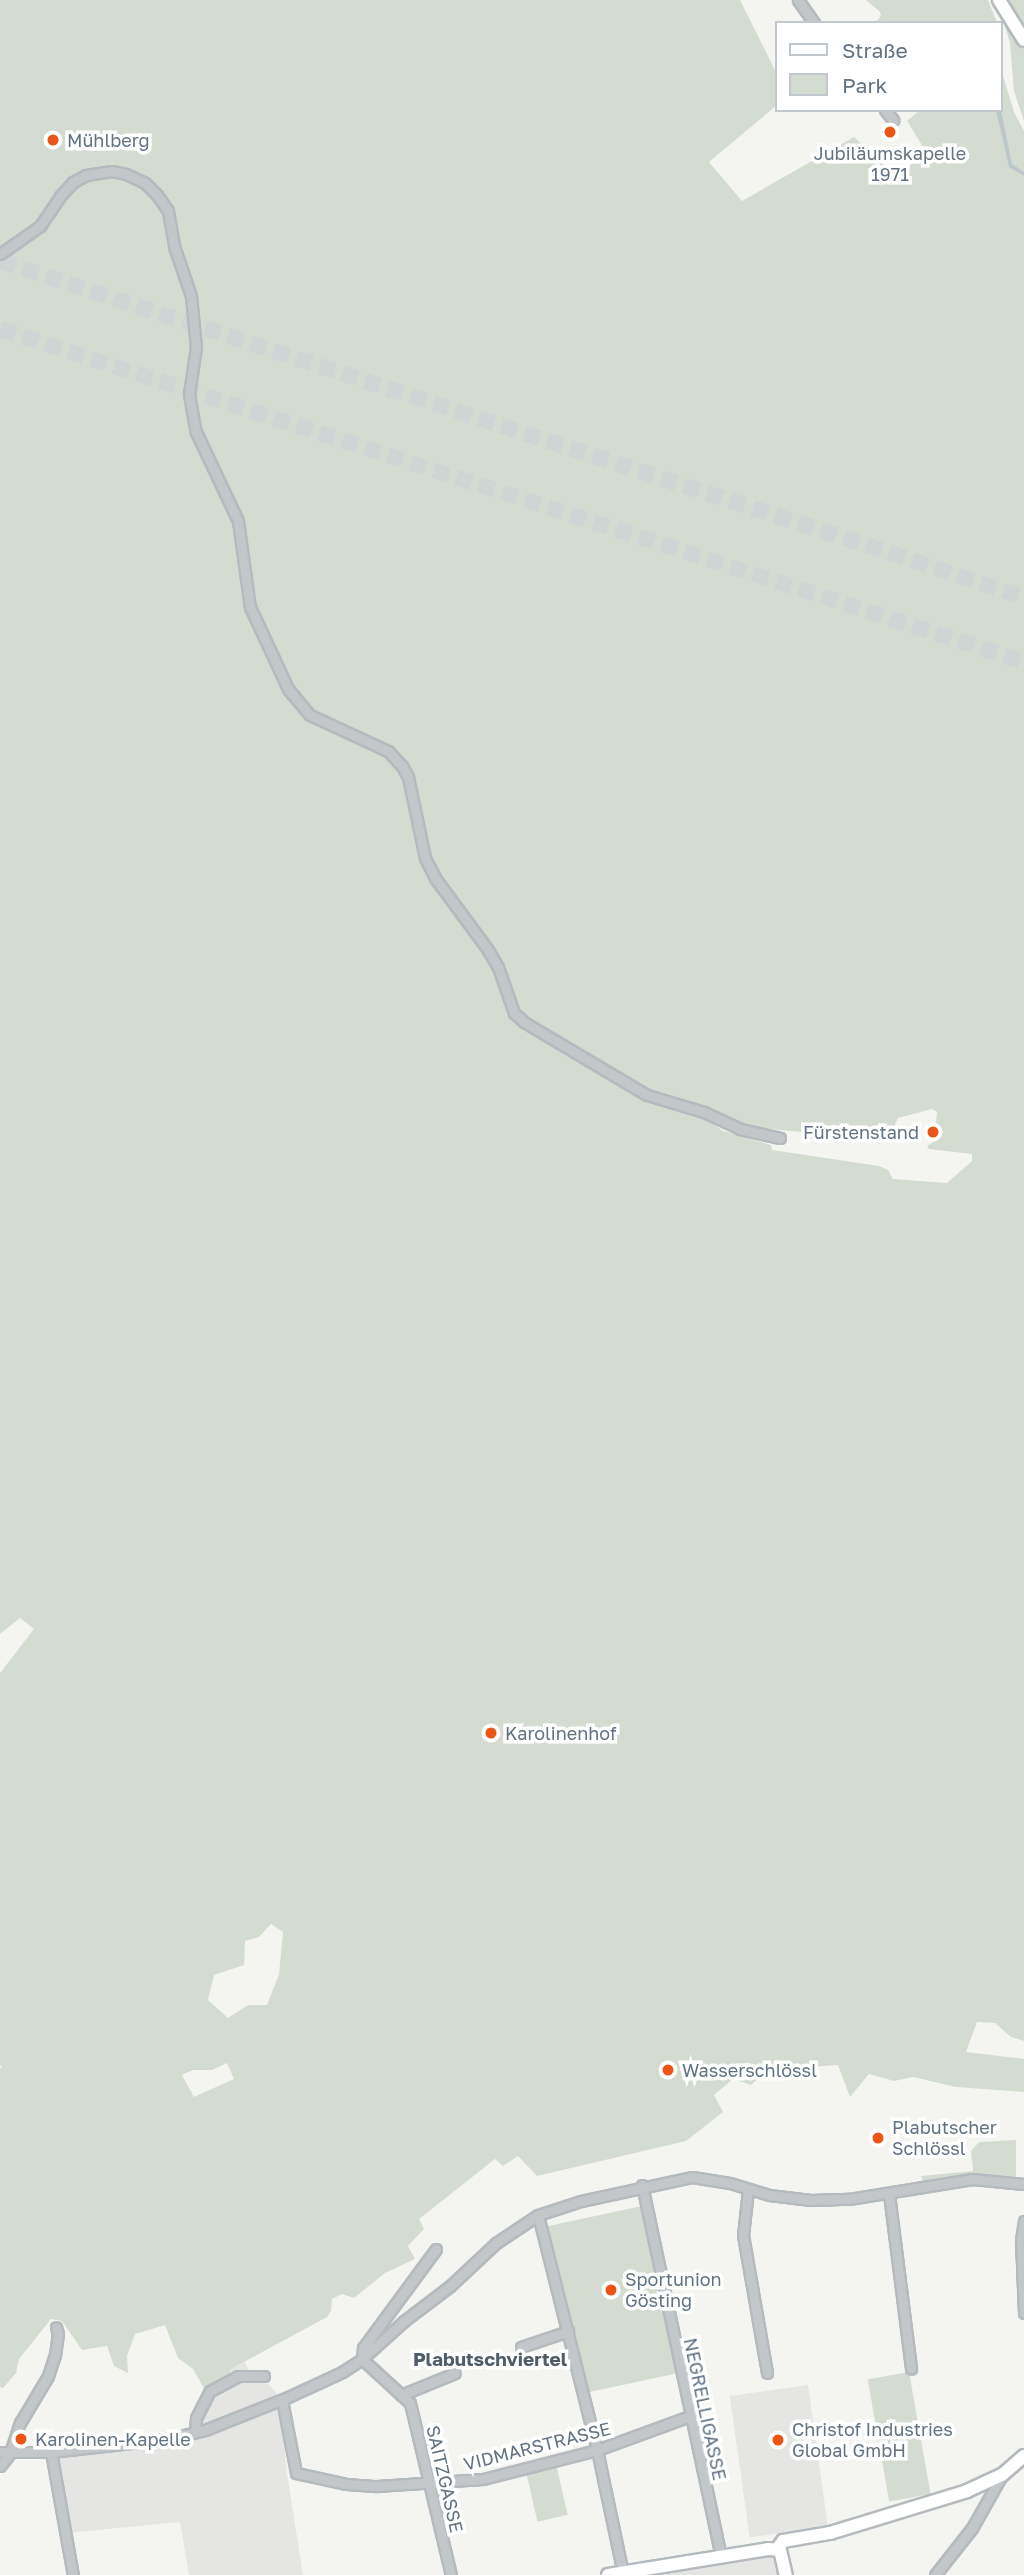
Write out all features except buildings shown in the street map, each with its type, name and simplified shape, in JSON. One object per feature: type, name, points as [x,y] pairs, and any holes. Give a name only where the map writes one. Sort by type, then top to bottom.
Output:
[{"type":"street","points":[[798,0],[813,21]]},
{"type":"street","points":[[999,0],[1024,40]]},
{"type":"street","points":[[887,112],[893,120]]},
{"type":"street","points":[[0,254],[40,226],[60,195],[73,182],[86,175],[112,171],[126,174],[145,183],[157,195],[168,211],[175,249],[191,296],[196,347],[189,394],[196,432],[238,521],[250,607],[288,689],[310,715],[388,751],[402,766],[408,777],[417,828],[435,878],[498,967],[514,1013],[524,1022],[646,1095],[704,1112],[740,1129],[780,1138]]},
{"type":"street","points":[[5,2453],[130,2445],[195,2432],[282,2400],[342,2372],[362,2359],[404,2321],[450,2286],[482,2253],[538,2215],[642,2185],[692,2177],[748,2190],[811,2200],[889,2194],[972,2179],[1024,2184]]},
{"type":"street","name":"NEGRELLIGASSE","points":[[642,2185],[720,2557]]},
{"type":"street","points":[[748,2190],[743,2235],[767,2373]]},
{"type":"street","points":[[889,2194],[911,2370]]},
{"type":"street","points":[[538,2215],[597,2450],[624,2573]]},
{"type":"street","points":[[1024,2221],[1024,2313]]},
{"type":"street","points":[[362,2359],[363,2348],[436,2249]]},
{"type":"street","points":[[0,2466],[48,2376],[55,2355],[58,2334],[56,2327]]},
{"type":"street","points":[[521,2347],[568,2330]]},
{"type":"street","name":"SAITZGASSE","points":[[362,2359],[410,2403],[432,2484],[451,2575]]},
{"type":"street","points":[[401,2395],[455,2373]]},
{"type":"street","points":[[195,2432],[196,2418],[210,2391],[237,2376],[264,2376]]},
{"type":"street","name":"VIDMARSTRASSE","points":[[282,2400],[296,2473],[346,2484],[432,2484],[483,2479],[597,2450],[690,2416]]},
{"type":"street","points":[[51,2452],[73,2575]]},
{"type":"street","points":[[786,2575],[778,2549],[783,2540],[830,2533],[967,2491],[1002,2475],[1024,2456]]},
{"type":"street","points":[[934,2575],[972,2528],[1002,2475]]},
{"type":"street","points":[[608,2575],[778,2549]]},
{"type":"shaded area","points":[[996,112],[1001,112],[1012,164],[1024,172],[1024,176],[1009,167]]},
{"type":"shaded area","points":[[244,2361],[254,2380],[270,2385],[282,2400],[286,2467],[303,2575],[189,2575],[180,2522],[66,2533],[51,2452],[167,2439],[192,2428],[205,2390],[227,2381],[231,2369]]},
{"type":"shaded area","name":"Christof Industries Global GmbH","points":[[808,2385],[828,2527],[750,2538],[730,2396]]},
{"type":"shaded area","points":[[765,2554],[777,2561],[780,2575],[659,2575],[658,2571]]},
{"type":"green space","points":[[0,0],[740,0],[776,72],[776,106],[709,162],[742,201],[854,137],[898,178],[925,150],[907,121],[918,112],[1003,112],[1003,76],[1014,112],[1024,131],[1024,2041],[1011,2037],[995,2023],[977,2022],[966,2052],[1024,2059],[1024,2092],[956,2087],[913,2077],[894,2081],[869,2074],[850,2097],[838,2065],[768,2070],[751,2085],[733,2079],[714,2095],[723,2112],[686,2141],[537,2176],[518,2156],[503,2166],[495,2159],[419,2219],[424,2229],[408,2246],[415,2259],[385,2273],[354,2298],[342,2294],[332,2299],[331,2311],[327,2317],[231,2369],[227,2381],[205,2390],[193,2369],[178,2358],[165,2325],[135,2334],[127,2356],[128,2373],[114,2366],[107,2346],[82,2350],[62,2321],[51,2319],[19,2359],[16,2373],[3,2388],[0,2387],[0,1673],[34,1629],[20,1618],[0,1634]],"holes":[[[704,1109],[713,1109],[749,1127],[801,1132],[818,1142],[888,1140],[898,1118],[932,1109],[937,1112],[936,1123],[943,1131],[940,1138],[927,1146],[929,1149],[972,1154],[972,1161],[947,1183],[893,1179],[888,1170],[879,1166],[772,1150],[771,1145],[723,1131],[703,1117]],[[271,1924],[283,1932],[279,1974],[267,2005],[248,2005],[228,2018],[208,2000],[214,1975],[244,1965],[245,1941],[259,1937]],[[227,2063],[234,2079],[194,2097],[182,2075],[193,2070],[212,2070]]]},
{"type":"green space","points":[[866,0],[988,0],[996,21],[877,21],[881,16]]},
{"type":"green space","points":[[1009,0],[1024,0],[1024,26]]},
{"type":"green space","points":[[1002,17],[1024,45],[1024,121],[1014,91],[1010,43]]},
{"type":"green space","points":[[1016,2140],[1016,2177],[975,2175],[923,2183],[921,2176],[973,2171],[971,2151],[979,2142]]},
{"type":"green space","name":"Sportunion Gösting","points":[[642,2206],[678,2373],[583,2393],[547,2226]]},
{"type":"green space","points":[[909,2372],[931,2494],[889,2501],[868,2379]]},
{"type":"green space","points":[[556,2464],[568,2515],[537,2522],[526,2471]]},
{"type":"tunnel","points":[[0,261],[1024,597]]},
{"type":"tunnel","points":[[0,329],[1024,662]]},
{"type":"place","name":"Jubiläumskapelle 1971","points":[[890,132]]},
{"type":"place","name":"Mühlberg","points":[[53,140]]},
{"type":"place","name":"Fürstenstand","points":[[933,1132]]},
{"type":"place","name":"Karolinenhof","points":[[491,1733]]},
{"type":"place","name":"Wasserschlössl","points":[[668,2070]]},
{"type":"place","name":"Plabutscher Schlössl","points":[[878,2138]]},
{"type":"place","name":"Sportunion Gösting","points":[[611,2290]]},
{"type":"place","name":"Karolinen-Kapelle","points":[[21,2439]]},
{"type":"place","name":"Christof Industries Global GmbH","points":[[778,2440]]},
{"type":"district","name":"Plabutschviertel","points":[[490,2359]]}]
